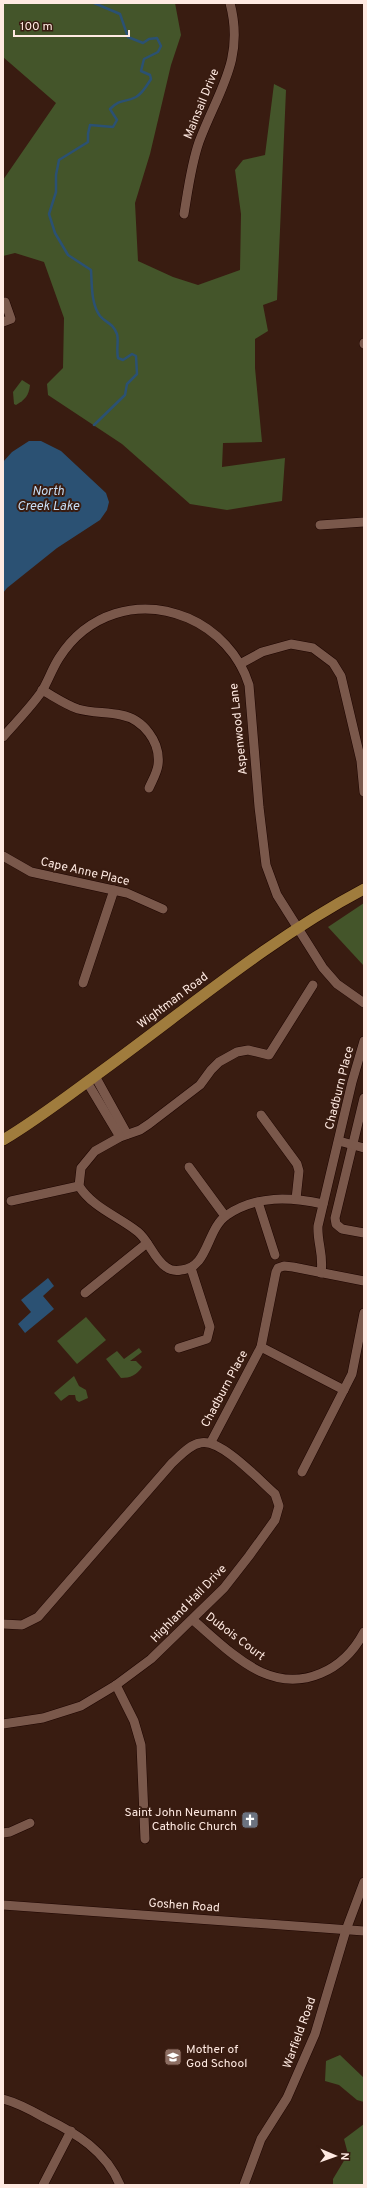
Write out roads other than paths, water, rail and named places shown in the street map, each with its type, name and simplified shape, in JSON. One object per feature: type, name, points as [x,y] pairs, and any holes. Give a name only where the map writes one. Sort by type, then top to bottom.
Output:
[{"type":"main road","name":"Wightman Road","points":[[3,1140],[91,1079],[251,958],[364,889]]},
{"type":"street","name":"Mainsail Drive","points":[[184,214],[199,144],[225,84],[232,61],[235,45],[234,20],[230,3]]},
{"type":"street","points":[[3,303],[5,302],[11,319],[3,322]]},
{"type":"street","points":[[320,525],[364,522]]},
{"type":"street","name":"Aspenwood Lane","points":[[3,737],[42,690],[58,659],[80,632],[96,620],[136,609],[177,614],[194,621],[209,630],[222,642],[240,664],[249,685],[259,807],[266,865],[277,895],[298,929],[337,984],[364,1003]]},
{"type":"street","points":[[240,664],[262,652],[291,644],[313,648],[332,663],[341,676],[361,761],[364,792]]},
{"type":"street","points":[[42,690],[77,708],[122,715],[134,719],[142,725],[150,735],[158,758],[157,767],[149,788]]},
{"type":"street","name":"Cape Anne Place","points":[[3,856],[31,872],[127,893],[163,909]]},
{"type":"street","points":[[83,983],[114,890]]},
{"type":"street","points":[[313,985],[269,1055],[248,1050],[228,1056],[211,1070],[200,1085],[149,1124],[140,1130],[124,1135],[95,1151],[86,1160],[80,1172],[79,1186],[92,1203],[132,1227],[147,1243],[166,1268],[174,1270],[191,1268],[201,1258],[216,1229],[225,1216],[258,1202],[296,1198],[323,1204]]},
{"type":"street","name":"Chadburn Place","points":[[321,1272],[322,1256],[318,1233],[323,1204],[355,1070],[364,1041]]},
{"type":"street","points":[[91,1079],[124,1135]]},
{"type":"street","points":[[364,1098],[335,1218],[336,1224],[342,1229],[364,1234]]},
{"type":"street","points":[[261,1115],[297,1164],[299,1171],[296,1198]]},
{"type":"street","name":"Chadburn Place","points":[[339,1141],[364,1148]]},
{"type":"street","points":[[189,1167],[225,1216]]},
{"type":"street","points":[[11,1201],[79,1186]]},
{"type":"street","points":[[258,1202],[275,1255]]},
{"type":"street","points":[[85,1293],[147,1243]]},
{"type":"street","name":"Chadburn Place","points":[[211,1442],[261,1347],[278,1268],[284,1266],[364,1281]]},
{"type":"street","points":[[179,1348],[207,1339],[209,1334],[210,1327],[191,1268]]},
{"type":"street","points":[[302,1472],[355,1366],[364,1313]]},
{"type":"street","name":"Chadburn Place","points":[[261,1347],[344,1390]]},
{"type":"street","points":[[3,1624],[22,1625],[38,1617],[172,1463],[194,1445],[200,1442],[211,1442]]},
{"type":"street","name":"Highland Hall Drive","points":[[3,1724],[63,1713],[81,1706],[116,1685],[151,1659],[193,1620],[224,1588],[276,1520],[278,1506],[275,1494],[225,1451],[211,1442]]},
{"type":"street","name":"Dubois Court","points":[[193,1620],[218,1642],[260,1671],[286,1678],[303,1678],[320,1674],[334,1668],[344,1661],[364,1632]]},
{"type":"street","points":[[116,1685],[134,1720],[141,1745],[145,1839]]},
{"type":"street","points":[[3,1833],[10,1832],[30,1823]]},
{"type":"street","name":"Warfield Road","points":[[244,2185],[256,2149],[287,2098],[315,2034],[346,1930],[364,1882]]},
{"type":"street","name":"Goshen Road","points":[[3,1905],[364,1931]]},
{"type":"street","points":[[3,2099],[16,2102],[85,2140],[101,2156],[120,2185]]},
{"type":"street","points":[[43,2185],[71,2131]]},
{"type":"water","name":"North Creek Lake","points":[[29,441],[41,441],[61,451],[106,493],[109,502],[107,510],[100,520],[57,548],[7,588],[3,593],[3,462],[12,452]]},
{"type":"water","points":[[48,1278],[54,1286],[43,1296],[54,1309],[25,1333],[18,1324],[31,1312],[21,1300]]},
{"type":"waterway","points":[[94,3],[120,14],[128,37],[143,43],[149,39],[157,38],[161,46],[158,52],[144,59],[141,71],[150,75],[151,79],[143,91],[132,99],[117,103],[110,109],[117,120],[113,127],[90,125],[88,142],[59,160],[56,175],[56,192],[49,214],[55,233],[68,255],[91,270],[92,294],[95,306],[100,316],[111,325],[117,334],[118,358],[123,360],[132,354],[136,356],[137,374],[127,384],[125,395],[94,425]]},
{"type":"place","name":"Saint John Neumann Catholic Church","points":[[250,1820]]},
{"type":"place","name":"Mother of God School","points":[[173,2057]]}]
